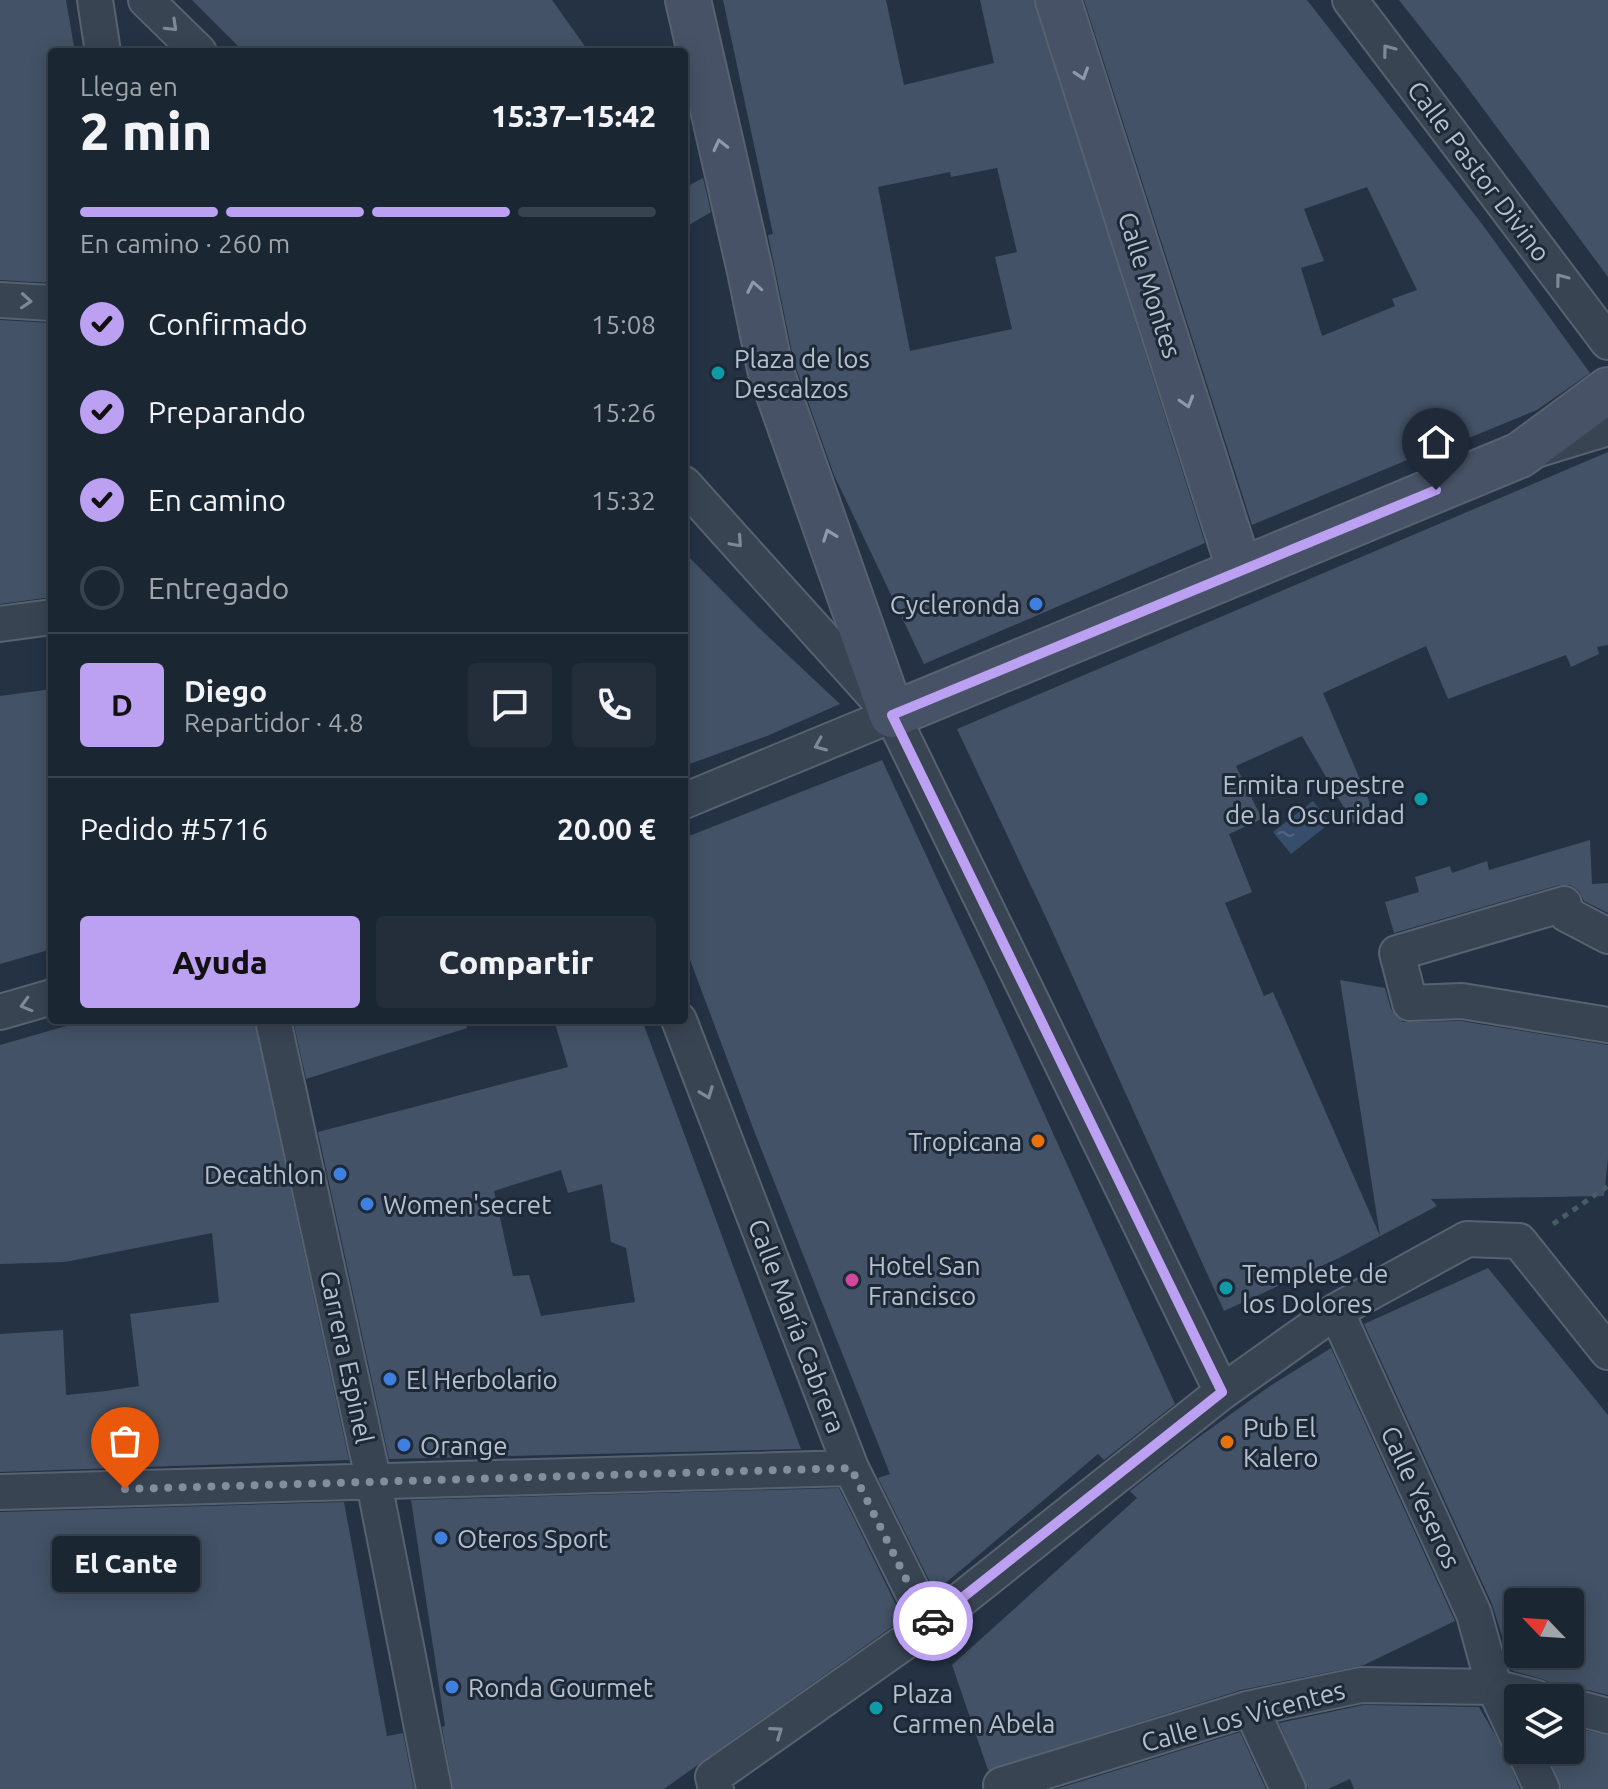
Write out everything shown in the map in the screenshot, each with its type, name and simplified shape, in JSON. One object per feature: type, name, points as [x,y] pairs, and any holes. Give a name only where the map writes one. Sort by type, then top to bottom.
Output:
[{"type":"street","points":[[95,0],[102,48]]},
{"type":"street","points":[[146,0],[195,48]]},
{"type":"street","points":[[688,0],[770,369],[892,715],[1222,1392]]},
{"type":"street","name":"Calle Montes","points":[[1058,0],[1240,571]]},
{"type":"street","name":"Calle Pastor Divino","points":[[1350,0],[1608,342]]},
{"type":"street","points":[[0,300],[48,303]]},
{"type":"street","points":[[1520,455],[1608,390]]},
{"type":"street","points":[[688,799],[1520,455],[1608,428]]},
{"type":"street","points":[[688,488],[892,715]]},
{"type":"street","points":[[793,603],[845,580]]},
{"type":"street","points":[[0,624],[48,618]]},
{"type":"street","points":[[1608,936],[1566,914],[1564,904],[1397,953],[1410,1003],[1462,1001],[1608,1025]]},
{"type":"street","points":[[0,1012],[48,998]]},
{"type":"street","name":"Carrera Espinel","points":[[274,1024],[374,1483],[434,1789]]},
{"type":"street","name":"Calle María Cabrera","points":[[681,1024],[851,1468],[929,1625]]},
{"type":"street","points":[[716,1789],[713,1777],[929,1625],[1222,1392],[1336,1311],[1467,1239],[1519,1241],[1608,1352]]},
{"type":"street","name":"Calle Yeseros","points":[[1336,1311],[1474,1614],[1494,1687],[1504,1708]]},
{"type":"street","points":[[0,1492],[851,1468]]},
{"type":"street","name":"Calle Los Vicentes","points":[[1001,1785],[1361,1685],[1504,1690]]},
{"type":"street","points":[[1584,1710],[1608,1716]]},
{"type":"street","points":[[1252,1716],[1288,1789]]},
{"type":"street","points":[[1530,1764],[1542,1789]]},
{"type":"path","points":[[1519,1241],[1564,1219],[1608,1186]]},
{"type":"water","points":[[1313,801],[1330,823],[1291,854],[1273,832]]},
{"type":"building","points":[[0,0],[66,0],[74,48],[48,48],[48,283],[0,280]]},
{"type":"building","points":[[192,0],[552,0],[586,48],[240,48]]},
{"type":"building","points":[[723,0],[886,0],[904,85],[994,63],[980,0],[1034,0],[1205,543],[924,664],[834,475],[794,362],[768,235],[773,234]],"holes":[[[997,168],[1017,252],[995,257],[1012,329],[910,351],[878,187],[950,172],[951,177]]]},
{"type":"building","points":[[1084,0],[1307,0],[1482,224],[1590,373],[1537,410],[1420,458],[1419,455],[1252,525]],"holes":[[[1367,187],[1417,290],[1392,299],[1395,306],[1322,336],[1301,268],[1324,261],[1304,209]]]},
{"type":"building","points":[[1399,0],[1608,0],[1608,277],[1461,79]]},
{"type":"building","points":[[703,178],[711,212],[688,226],[688,186]]},
{"type":"building","points":[[0,320],[48,323],[48,598],[0,604]]},
{"type":"building","points":[[1608,452],[1608,645],[1597,647],[1599,654],[1571,667],[1566,655],[1448,699],[1426,646],[1323,693],[1374,812],[1353,823],[1302,736],[1236,766],[1262,819],[1229,834],[1252,892],[1225,903],[1264,996],[1273,992],[1380,1236],[1340,980],[1385,988],[1391,1009],[1403,1022],[1461,1021],[1608,1045],[1608,1158],[1604,1196],[1431,1199],[1437,1206],[1339,1258],[1224,1311],[957,729]]},
{"type":"building","points":[[688,556],[840,704],[767,736],[688,765]]},
{"type":"building","points":[[48,690],[48,950],[0,964],[0,696]]},
{"type":"building","points":[[882,760],[1175,1404],[1104,1460],[1098,1454],[935,1592],[878,1478],[890,1474],[688,955],[688,836]]},
{"type":"building","points":[[1590,840],[1592,884],[1608,883],[1608,913],[1584,901],[1579,891],[1570,885],[1559,885],[1394,933],[1385,902],[1419,892],[1415,877],[1450,866],[1452,873],[1487,861],[1489,870]]},
{"type":"building","points":[[73,1024],[255,1024],[349,1460],[0,1472],[0,1334],[63,1330],[66,1395],[106,1391],[139,1386],[130,1314],[219,1302],[212,1233],[65,1262],[0,1264],[0,1045]]},
{"type":"building","points":[[294,1024],[466,1024],[467,1028],[306,1079]]},
{"type":"building","points":[[555,1024],[643,1024],[801,1449],[389,1459],[318,1132],[568,1067]],"holes":[[[561,1170],[568,1193],[602,1184],[611,1242],[626,1248],[635,1302],[541,1316],[529,1275],[513,1276],[494,1191]]]},
{"type":"building","points":[[1488,1268],[1608,1415],[1608,1695],[1584,1689],[1584,1684],[1554,1684],[1513,1671],[1512,1668],[1584,1668],[1584,1588],[1504,1588],[1504,1642],[1492,1604],[1364,1324]]},
{"type":"building","points":[[1331,1348],[1455,1621],[1364,1665],[1241,1690],[988,1770],[952,1665],[1137,1498],[1130,1491],[1270,1386]]},
{"type":"building","points":[[839,1488],[903,1619],[664,1789],[453,1789],[411,1500]]},
{"type":"building","points":[[344,1502],[387,1736],[403,1733],[414,1789],[0,1789],[0,1512]]},
{"type":"building","points":[[1363,1705],[1479,1707],[1504,1750],[1504,1764],[1510,1764],[1520,1789],[1354,1789],[1350,1779],[1328,1789],[1308,1789],[1279,1723]]},
{"type":"building","points":[[1584,1730],[1608,1735],[1608,1789],[1562,1789],[1552,1764],[1584,1764]]},
{"type":"building","points":[[1240,1732],[1266,1789],[1056,1789]]},
{"type":"way so far","points":[[125,1489],[851,1468],[929,1625],[933,1621]]},
{"type":"place","name":"Plaza de los Descalzos","points":[[718,373]]},
{"type":"place","name":"Cycleronda","points":[[1036,604]]},
{"type":"place","name":"Ermita rupestre de la Oscuridad","points":[[1421,799]]},
{"type":"place","name":"Tropicana","points":[[1038,1141]]},
{"type":"place","name":"Decathlon","points":[[340,1174]]},
{"type":"place","name":"Women'secret","points":[[367,1204]]},
{"type":"place","name":"Hotel San Francisco","points":[[852,1280]]},
{"type":"place","name":"Templete de los Dolores","points":[[1226,1288]]},
{"type":"place","name":"El Herbolario","points":[[390,1379]]},
{"type":"place","name":"Pub El Kalero","points":[[1227,1442]]},
{"type":"place","name":"Orange","points":[[404,1445]]},
{"type":"place","name":"El Cante","points":[[125,1489]]},
{"type":"place","name":"Oteros Sport","points":[[441,1538]]},
{"type":"place","name":"Ronda Gourmet","points":[[452,1687]]},
{"type":"place","name":"Plaza Carmen Abela","points":[[876,1708]]},
{"type":"route","points":[[933,1621],[1222,1392],[892,715],[1436,490]]}]
